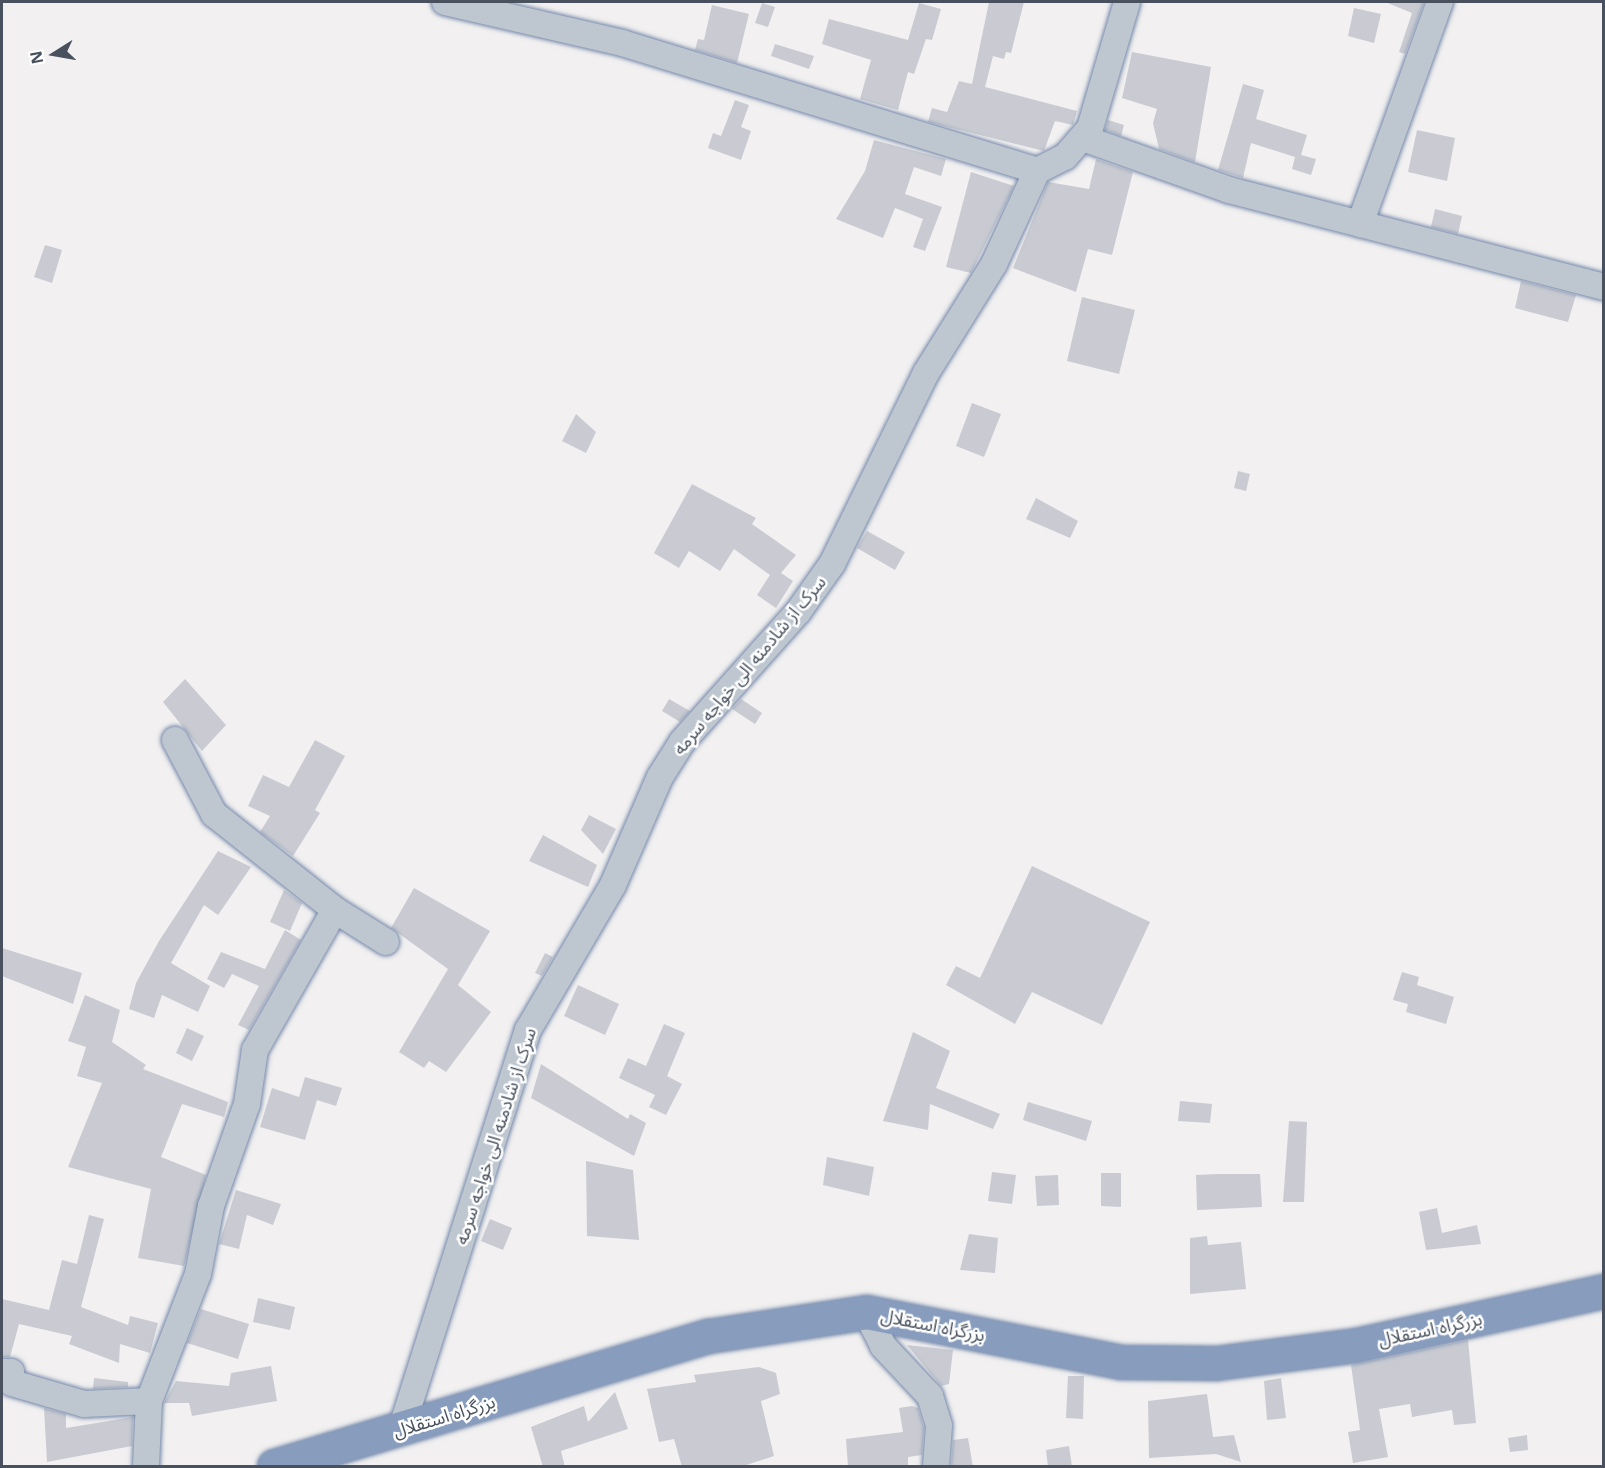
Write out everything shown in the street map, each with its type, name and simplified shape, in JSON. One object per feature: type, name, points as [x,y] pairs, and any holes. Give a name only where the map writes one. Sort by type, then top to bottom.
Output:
[{"type":"highway","name":"بزرگراه استقلال","points":[[274,1467],[708,1336],[866,1312],[1121,1362],[1216,1363],[1356,1345],[1604,1291]]},
{"type":"street","points":[[446,2],[622,43],[1037,171],[1065,157],[1083,138],[1127,2]]},
{"type":"street","points":[[1360,224],[1440,2]]},
{"type":"street","points":[[1083,138],[1228,190],[1604,287]]},
{"type":"street","name":"سرک از شادمنه الی خواجه سرمه","points":[[401,1430],[528,1030],[613,885],[660,777],[682,741],[798,612],[832,564],[926,373],[994,264],[1037,171]]},
{"type":"street","points":[[175,740],[214,814],[335,910],[386,942]]},
{"type":"street","points":[[146,1467],[149,1401],[198,1274],[210,1206],[248,1104],[255,1050],[335,910]]},
{"type":"street","points":[[866,1312],[883,1346],[930,1396],[939,1426],[936,1467]]},
{"type":"street","points":[[2,1372],[11,1372],[12,1383],[84,1404],[149,1401]]},
{"type":"building","points":[[989,2],[1024,2],[1011,53],[1006,52],[1004,59],[993,56],[985,87],[1077,111],[1073,125],[1055,121],[1044,151],[928,122],[932,108],[947,112],[959,81],[972,84]]},
{"type":"building","points":[[1385,2],[1424,3],[1405,54],[1399,52],[1412,13]]},
{"type":"building","points":[[762,3],[775,7],[768,27],[755,23]]},
{"type":"building","points":[[919,3],[941,9],[932,40],[926,39],[914,74],[908,72],[898,110],[860,99],[871,60],[822,44],[829,19],[908,40]]},
{"type":"building","points":[[712,5],[749,14],[737,63],[695,50],[698,39],[704,40]]},
{"type":"building","points":[[1354,8],[1381,14],[1374,43],[1348,36]]},
{"type":"building","points":[[775,44],[814,56],[809,69],[771,56]]},
{"type":"building","points":[[1132,52],[1211,67],[1195,162],[1159,149],[1153,123],[1157,109],[1122,98]]},
{"type":"building","points":[[1243,84],[1264,90],[1256,119],[1307,135],[1301,155],[1316,159],[1311,175],[1292,169],[1295,157],[1251,143],[1243,178],[1218,170]]},
{"type":"building","points":[[735,100],[749,105],[741,127],[751,131],[741,160],[708,148],[713,133],[721,136]]},
{"type":"building","points":[[1108,120],[1124,125],[1121,136],[1105,130]]},
{"type":"building","points":[[1417,130],[1455,138],[1447,181],[1408,172]]},
{"type":"building","points":[[874,140],[946,159],[941,176],[914,167],[905,194],[942,207],[925,251],[913,247],[923,219],[895,208],[883,238],[836,219],[865,171]]},
{"type":"building","points":[[1096,159],[1133,172],[1112,255],[1088,249],[1076,292],[1013,268],[1048,182],[1089,189]]},
{"type":"building","points":[[971,172],[1014,186],[971,273],[946,267]]},
{"type":"building","points":[[1435,209],[1462,216],[1458,234],[1431,227]]},
{"type":"building","points":[[45,245],[62,250],[52,283],[34,277]]},
{"type":"building","points":[[1521,281],[1576,295],[1568,322],[1515,308]]},
{"type":"building","points":[[1082,297],[1135,310],[1119,374],[1067,361]]},
{"type":"building","points":[[972,403],[1001,414],[984,457],[956,446]]},
{"type":"building","points":[[576,414],[596,432],[586,453],[562,441]]},
{"type":"building","points":[[1238,471],[1250,474],[1246,491],[1234,488]]},
{"type":"building","points":[[692,484],[756,518],[752,524],[796,555],[781,573],[793,581],[776,608],[757,595],[770,575],[734,549],[720,571],[689,551],[679,568],[654,553]]},
{"type":"building","points":[[1036,498],[1078,521],[1070,538],[1026,519]]},
{"type":"building","points":[[867,531],[905,552],[895,570],[857,548]]},
{"type":"building","points":[[185,679],[226,725],[202,751],[163,702]]},
{"type":"building","points":[[669,699],[690,711],[680,722],[662,711]]},
{"type":"building","points":[[741,699],[762,713],[755,724],[732,709]]},
{"type":"building","points":[[315,740],[345,756],[315,810],[320,813],[293,856],[260,832],[270,816],[248,806],[263,775],[289,787]]},
{"type":"building","points":[[589,815],[616,829],[603,854],[581,830]]},
{"type":"building","points":[[543,835],[597,865],[588,887],[529,861]]},
{"type":"building","points":[[218,851],[251,867],[218,915],[204,905],[171,963],[210,986],[198,1012],[162,995],[154,1018],[129,1009],[136,983],[159,941]]},
{"type":"building","points":[[1032,866],[1150,922],[1102,1025],[1032,992],[1015,1024],[946,985],[956,966],[980,978]]},
{"type":"building","points":[[414,888],[490,931],[458,985],[491,1012],[446,1072],[429,1061],[424,1068],[399,1052],[448,969],[391,928]]},
{"type":"building","points":[[284,890],[302,903],[290,931],[270,922]]},
{"type":"building","points":[[285,930],[301,940],[249,1030],[238,1025],[259,986],[232,974],[224,988],[207,979],[221,952],[265,969]]},
{"type":"building","points":[[2,948],[82,973],[73,1004],[2,976]]},
{"type":"building","points":[[545,953],[553,957],[542,976],[535,973]]},
{"type":"building","points":[[1402,972],[1419,977],[1417,985],[1454,997],[1446,1024],[1406,1012],[1408,1004],[1393,1000]]},
{"type":"building","points":[[578,985],[619,1004],[605,1035],[564,1016]]},
{"type":"building","points":[[85,995],[120,1010],[112,1042],[146,1065],[143,1069],[228,1102],[224,1117],[182,1104],[161,1157],[206,1175],[184,1266],[138,1258],[151,1189],[68,1167],[102,1083],[77,1076],[86,1047],[68,1041]]},
{"type":"building","points":[[664,1024],[685,1033],[667,1076],[682,1084],[666,1115],[649,1107],[655,1095],[619,1078],[628,1058],[646,1066]]},
{"type":"building","points":[[187,1028],[204,1036],[192,1061],[176,1053]]},
{"type":"building","points":[[913,1032],[950,1051],[936,1088],[1000,1114],[993,1129],[930,1104],[928,1130],[883,1121]]},
{"type":"building","points":[[541,1064],[628,1119],[630,1114],[646,1123],[634,1156],[531,1098]]},
{"type":"building","points":[[305,1077],[342,1088],[336,1106],[317,1100],[305,1140],[260,1127],[272,1088],[299,1097]]},
{"type":"building","points":[[1180,1101],[1212,1104],[1210,1123],[1178,1121]]},
{"type":"building","points":[[1028,1102],[1092,1121],[1086,1141],[1023,1120]]},
{"type":"building","points":[[1289,1121],[1307,1122],[1304,1202],[1283,1202]]},
{"type":"building","points":[[827,1157],[874,1167],[869,1196],[823,1185]]},
{"type":"building","points":[[586,1161],[633,1170],[639,1240],[587,1236]]},
{"type":"building","points":[[992,1172],[1016,1175],[1012,1204],[988,1201]]},
{"type":"building","points":[[1101,1173],[1121,1173],[1121,1207],[1101,1206]]},
{"type":"building","points":[[1260,1174],[1262,1207],[1197,1210],[1196,1175]]},
{"type":"building","points":[[1058,1175],[1059,1205],[1037,1206],[1035,1176]]},
{"type":"building","points":[[236,1190],[281,1204],[273,1225],[247,1215],[239,1249],[219,1244]]},
{"type":"building","points":[[1437,1208],[1442,1233],[1477,1225],[1481,1244],[1426,1250],[1419,1212]]},
{"type":"building","points":[[89,1215],[104,1219],[81,1307],[128,1325],[130,1316],[158,1323],[150,1353],[120,1344],[119,1363],[69,1344],[72,1336],[19,1324],[10,1357],[2,1357],[2,1299],[49,1310],[62,1260],[77,1264]]},
{"type":"building","points":[[490,1219],[512,1228],[503,1250],[481,1241]]},
{"type":"building","points":[[969,1234],[998,1238],[995,1273],[960,1270]]},
{"type":"building","points":[[1207,1236],[1208,1245],[1241,1242],[1246,1289],[1190,1294],[1190,1238]]},
{"type":"building","points":[[258,1298],[295,1307],[290,1330],[253,1322]]},
{"type":"building","points":[[201,1309],[249,1324],[238,1359],[187,1343]]},
{"type":"building","points":[[1468,1340],[1476,1423],[1454,1425],[1452,1410],[1412,1417],[1410,1404],[1379,1409],[1388,1457],[1353,1463],[1348,1432],[1360,1430],[1351,1365]]},
{"type":"building","points":[[907,1345],[953,1350],[949,1384],[941,1386]]},
{"type":"building","points":[[271,1366],[277,1401],[192,1416],[189,1403],[164,1403],[176,1381],[229,1386],[231,1373]]},
{"type":"building","points":[[759,1367],[776,1373],[780,1394],[761,1401],[774,1456],[740,1467],[682,1467],[674,1439],[659,1442],[647,1389],[696,1382],[694,1375]]},
{"type":"building","points":[[1068,1376],[1084,1376],[1083,1419],[1066,1418]]},
{"type":"building","points":[[94,1378],[128,1382],[128,1387],[93,1389]]},
{"type":"building","points":[[1281,1378],[1286,1418],[1267,1420],[1264,1381]]},
{"type":"building","points":[[615,1392],[628,1429],[561,1451],[565,1467],[543,1467],[531,1427],[584,1406],[588,1422]]},
{"type":"building","points":[[1207,1394],[1213,1437],[1234,1435],[1241,1462],[1216,1454],[1149,1458],[1148,1401]]},
{"type":"building","points":[[912,1406],[918,1408],[924,1428],[922,1455],[908,1457],[908,1467],[848,1467],[846,1439],[903,1432],[899,1408]]},
{"type":"building","points":[[44,1408],[66,1414],[66,1428],[133,1417],[132,1446],[47,1462]]},
{"type":"building","points":[[1527,1435],[1528,1450],[1510,1452],[1508,1438]]},
{"type":"building","points":[[968,1438],[973,1467],[951,1467],[953,1440]]},
{"type":"building","points":[[1069,1446],[1072,1467],[1048,1467],[1046,1450]]}]
